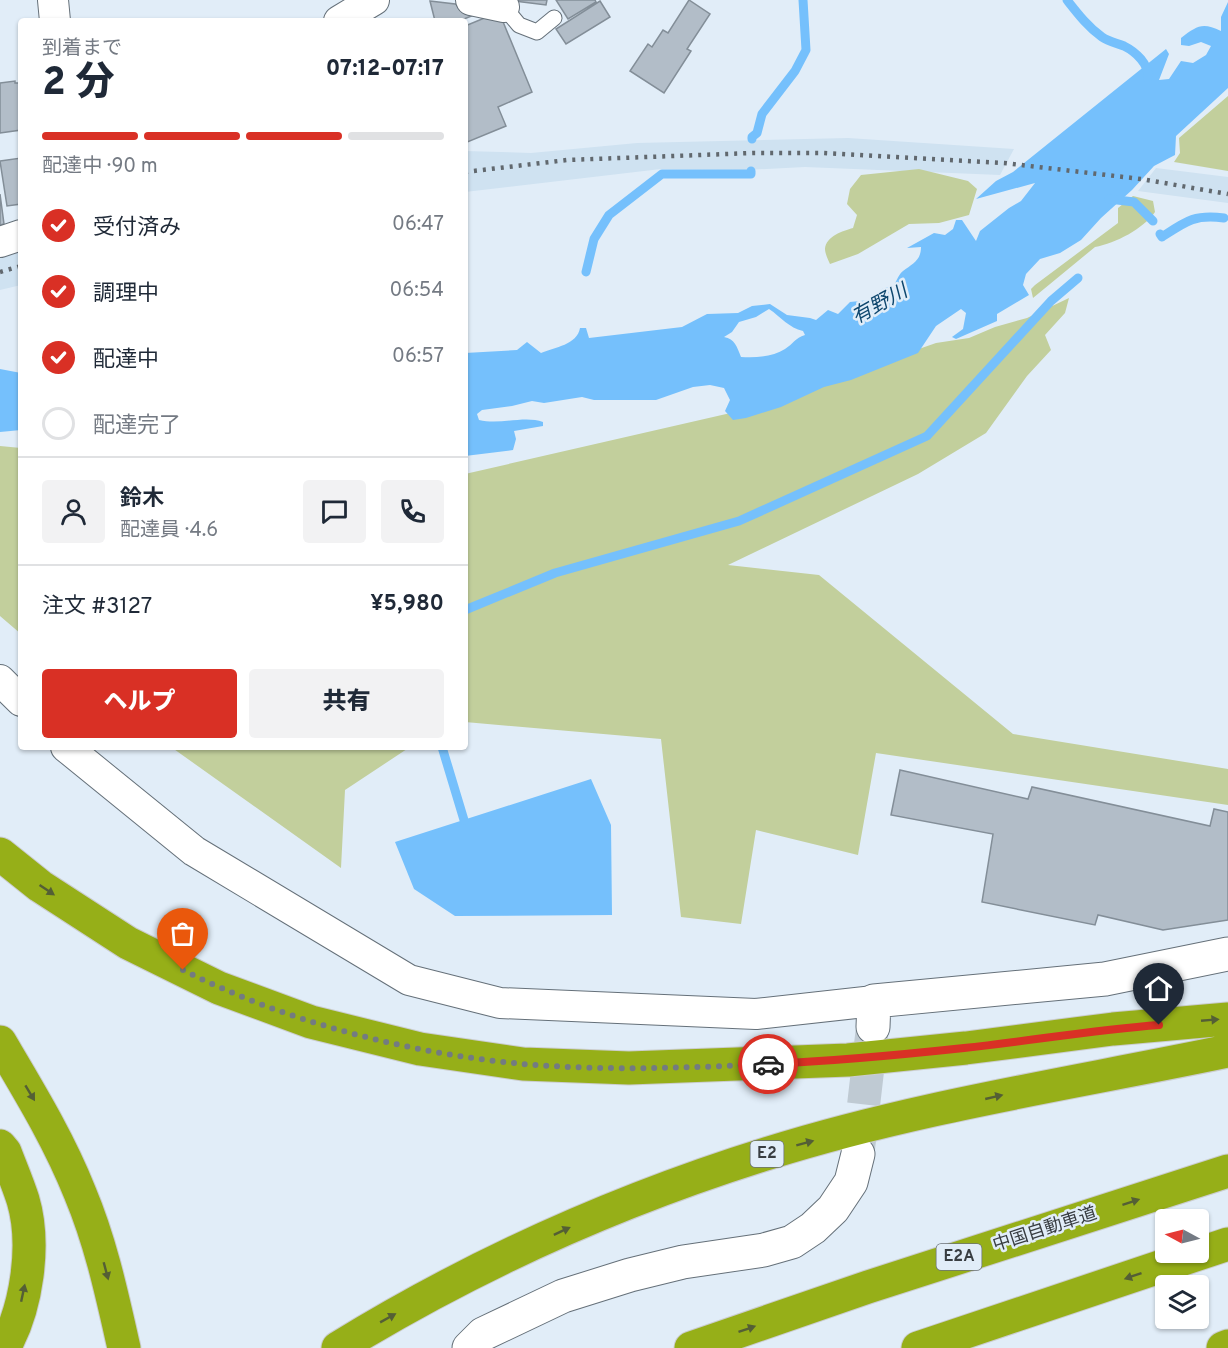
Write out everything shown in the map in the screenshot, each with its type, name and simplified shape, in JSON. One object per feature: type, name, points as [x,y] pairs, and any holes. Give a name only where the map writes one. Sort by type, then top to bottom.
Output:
[{"type":"highway","points":[[0,854],[40,886],[128,943],[219,988],[311,1022],[420,1049],[523,1064],[629,1068],[848,1060],[1113,1029],[1228,1019]]},
{"type":"highway","points":[[0,1042],[42,1114],[80,1192],[107,1270],[124,1348]]},
{"type":"highway","name":"E2","points":[[338,1348],[459,1279],[585,1220],[674,1185],[770,1152],[880,1123],[1032,1089],[1228,1051]]},
{"type":"highway","points":[[0,1146],[23,1201],[29,1246],[24,1292],[10,1338],[4,1348]]},
{"type":"highway","name":"中国自動車道","points":[[691,1348],[868,1287],[1228,1170]]},
{"type":"highway","points":[[918,1348],[1228,1244]]},
{"type":"highway","points":[[1223,1348],[1228,1346]]},
{"type":"street","points":[[53,0],[56,18]]},
{"type":"street","points":[[344,18],[374,0]]},
{"type":"street","points":[[471,0],[504,7]]},
{"type":"street","points":[[0,242],[18,236]]},
{"type":"street","points":[[0,680],[18,698]]},
{"type":"street","points":[[70,750],[194,851],[409,980],[500,1003],[756,1014],[873,1014],[1105,979],[1228,954]]},
{"type":"street","points":[[469,1348],[483,1334],[563,1296],[630,1275],[683,1262],[764,1250],[792,1242],[813,1228],[833,1209],[850,1182],[858,1154]]},
{"type":"lane","points":[[504,7],[519,25],[537,32],[554,18]]},
{"type":"shaded area","points":[[848,138],[1014,149],[1000,175],[805,167],[745,170],[661,169],[468,192],[468,151],[531,153],[637,143]]},
{"type":"shaded area","points":[[1156,168],[1228,177],[1228,203],[1138,191]]},
{"type":"shaded area","points":[[18,246],[18,286],[0,290],[0,251]]},
{"type":"green space","points":[[1228,96],[1228,171],[1174,162],[1180,153],[1179,138]]},
{"type":"green space","points":[[919,169],[968,181],[977,189],[969,215],[939,223],[909,224],[858,254],[830,264],[825,252],[826,244],[836,235],[853,228],[857,215],[847,204],[850,189],[861,175]]},
{"type":"green space","points":[[1133,196],[1153,201],[1155,212],[1150,218],[1128,234],[1095,247],[1033,298],[1031,289],[1035,285],[1118,223],[1118,208]]},
{"type":"green space","points":[[1069,298],[1065,313],[1045,335],[1051,350],[1027,376],[986,433],[918,474],[728,565],[819,575],[1013,734],[1228,769],[1228,805],[876,753],[858,855],[756,830],[741,924],[681,917],[661,739],[468,722],[468,473],[748,409],[936,343],[969,338],[995,327],[1027,318]]},
{"type":"green space","points":[[0,446],[18,448],[18,631],[0,616]]},
{"type":"green space","points":[[175,750],[405,750],[345,790],[341,868]]},
{"type":"water","name":"有野川","points":[[1228,2],[1228,88],[1176,136],[1175,155],[1154,166],[1081,240],[1060,253],[1040,259],[1026,274],[1023,285],[1029,295],[997,314],[997,321],[956,339],[952,337],[963,329],[966,313],[961,309],[936,326],[918,353],[851,380],[824,387],[781,407],[746,418],[733,420],[725,411],[730,400],[724,388],[710,385],[693,387],[656,400],[594,400],[582,397],[544,403],[532,401],[482,410],[477,414],[479,420],[536,420],[543,422],[543,426],[514,431],[516,439],[513,450],[468,456],[468,353],[517,350],[527,342],[541,353],[570,342],[578,334],[580,328],[586,328],[589,338],[682,327],[707,314],[738,313],[752,306],[770,304],[787,315],[816,320],[828,310],[838,314],[850,302],[870,300],[882,289],[894,285],[902,272],[918,259],[921,252],[921,247],[907,248],[934,233],[945,235],[953,229],[956,220],[962,220],[976,241],[980,231],[1021,201],[1035,183],[976,199],[996,181],[1013,172],[1166,49],[1169,54],[1159,80],[1169,79],[1181,61],[1193,63],[1206,55],[1211,46],[1201,42],[1189,46],[1181,45],[1181,38],[1191,31],[1204,26],[1221,31],[1221,17]],"holes":[[[769,309],[789,325],[803,331],[805,335],[775,354],[741,357],[733,342],[724,337],[732,332],[739,322],[756,317]]]},
{"type":"water","points":[[0,369],[18,372],[18,430],[0,432]]},
{"type":"water","points":[[591,779],[611,825],[612,915],[455,916],[414,889],[395,842]]},
{"type":"building","points":[[507,0],[547,0],[546,5]]},
{"type":"building","points":[[556,0],[595,0],[596,2],[568,19]]},
{"type":"building","points":[[689,0],[710,14],[687,49],[691,51],[664,93],[630,71],[648,44],[652,47],[663,30],[668,33]]},
{"type":"building","points":[[430,1],[472,6],[474,15],[466,18],[434,18]]},
{"type":"building","points":[[600,1],[610,17],[566,44],[556,29]]},
{"type":"building","points":[[499,12],[532,92],[498,107],[506,126],[468,142],[468,25]]},
{"type":"building","points":[[15,81],[18,83],[18,130],[0,133],[0,83]]},
{"type":"building","points":[[18,158],[18,204],[7,206],[0,161]]},
{"type":"building","points":[[0,194],[4,224],[0,225]]},
{"type":"building","points":[[900,770],[1028,799],[1032,787],[1210,826],[1214,809],[1228,812],[1228,920],[1163,930],[1098,915],[1095,925],[982,902],[993,834],[891,815]]},
{"type":"waterway","points":[[752,139],[757,133],[762,114],[795,71],[806,50],[803,0]]},
{"type":"waterway","points":[[1067,0],[1097,33],[1137,55],[1144,63],[1148,78]]},
{"type":"waterway","points":[[586,272],[594,239],[609,215],[662,174],[751,174],[751,171]]},
{"type":"waterway","points":[[1109,199],[1134,202],[1153,221]]},
{"type":"waterway","points":[[1160,234],[1162,237],[1198,218],[1224,218]]},
{"type":"waterway","points":[[468,609],[555,573],[739,521],[927,436],[1051,301],[1078,278]]},
{"type":"waterway","points":[[443,750],[464,820]]},
{"type":"tunnel","points":[[858,1153],[872,1032]]},
{"type":"railway","points":[[468,172],[567,160],[753,153],[822,153],[1004,163],[1141,179],[1228,194]]},
{"type":"railway","points":[[0,272],[18,267]]},
{"type":"way so far","points":[[183,970],[219,988],[311,1022],[420,1049],[523,1064],[629,1068],[768,1064]]},
{"type":"route","points":[[768,1064],[848,1060],[1159,1025]]}]
